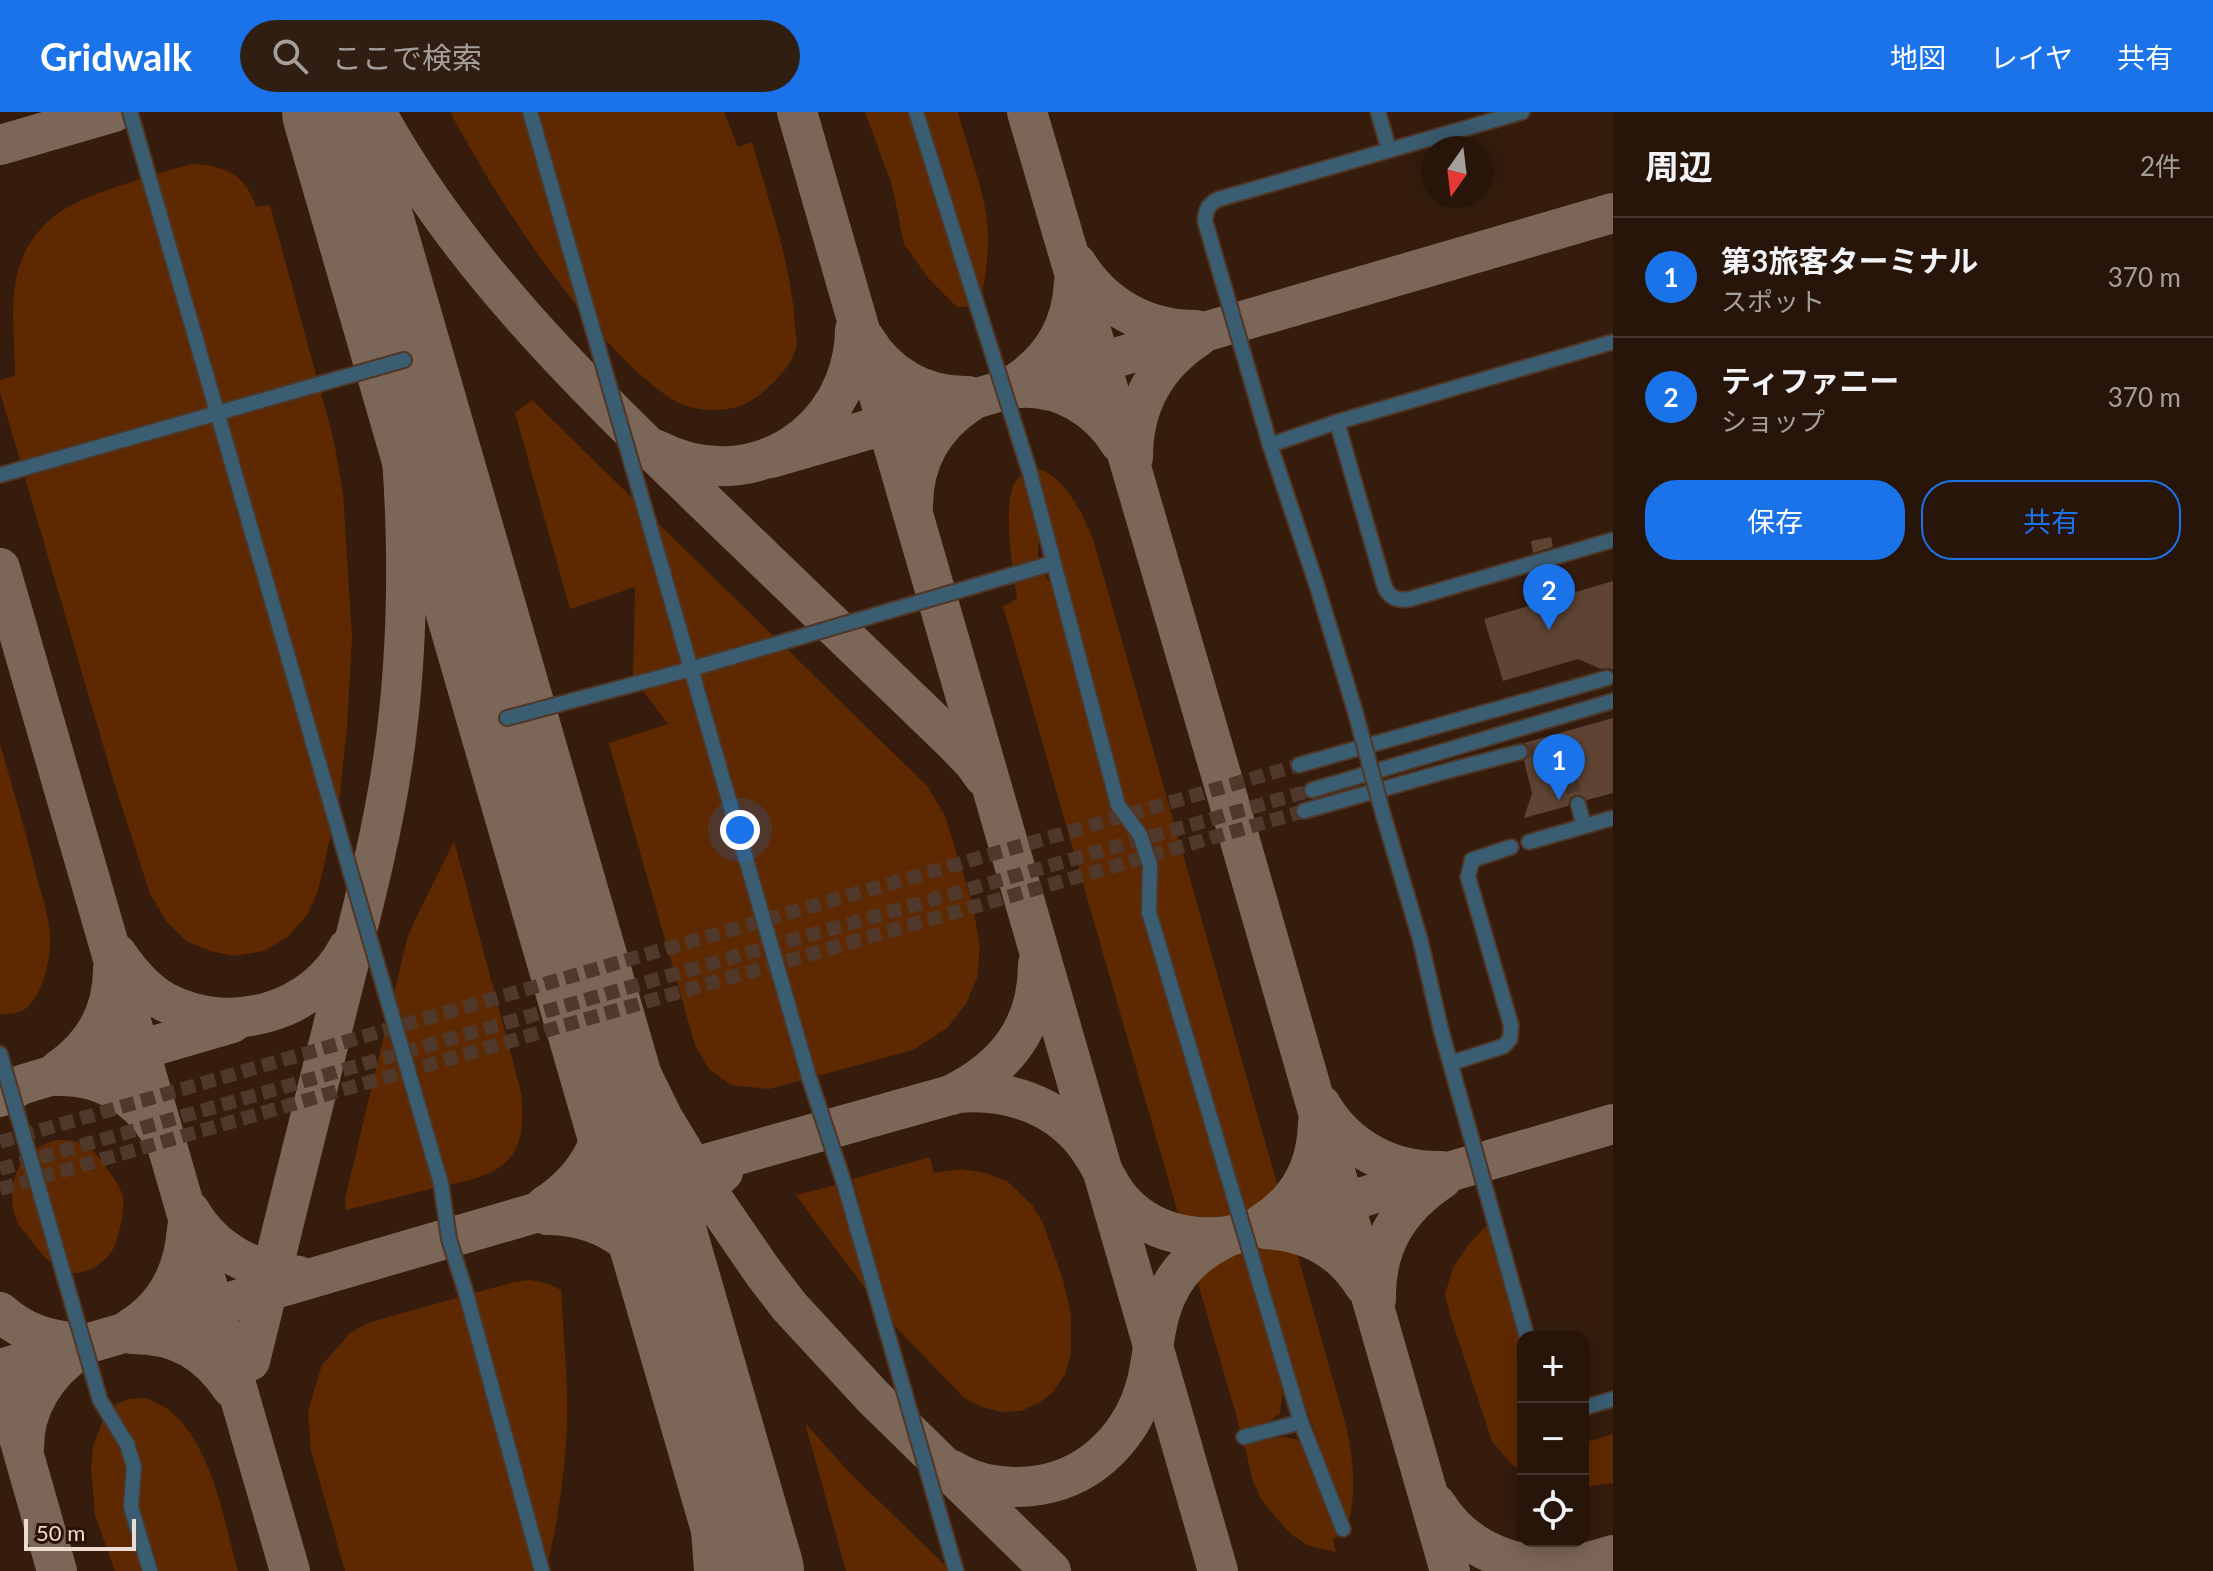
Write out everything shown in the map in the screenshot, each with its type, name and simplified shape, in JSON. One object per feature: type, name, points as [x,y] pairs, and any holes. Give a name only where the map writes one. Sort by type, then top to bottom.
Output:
[{"type":"street","points":[[130,112],[441,1184],[449,1239],[542,1571]]},
{"type":"street","points":[[530,112],[809,1077],[848,1198],[956,1571]]},
{"type":"street","points":[[916,112],[1030,473],[1118,805],[1140,835],[1150,865],[1149,912],[1301,1422],[1343,1529]]},
{"type":"street","points":[[1378,112],[1389,150]]},
{"type":"street","points":[[1522,112],[1219,199],[1211,202],[1205,221],[1270,445],[1355,711],[1525,1331]]},
{"type":"street","points":[[1270,445],[1337,422],[1613,342]]},
{"type":"street","points":[[0,475],[404,360]]},
{"type":"street","points":[[1337,422],[1385,588],[1395,598],[1410,599],[1613,540]]},
{"type":"street","points":[[507,718],[691,669],[1053,563]]},
{"type":"street","points":[[1299,765],[1607,678]]},
{"type":"street","points":[[1312,790],[1613,701]]},
{"type":"street","points":[[1304,811],[1520,752]]},
{"type":"street","points":[[1578,804],[1584,826]]},
{"type":"street","points":[[1529,842],[1613,818]]},
{"type":"street","points":[[1451,1063],[1504,1046],[1510,1039],[1511,1025],[1468,877],[1472,860],[1511,847]]},
{"type":"street","points":[[0,1054],[100,1400],[127,1444],[134,1467],[131,1507],[150,1571]]},
{"type":"street","points":[[1589,1406],[1613,1399]]},
{"type":"street","points":[[1244,1437],[1301,1422]]},
{"type":"shaded area","points":[[452,112],[724,112],[738,147],[752,142],[784,256],[797,344],[782,374],[750,401],[724,410],[704,410],[684,405],[656,387],[604,338],[548,268],[497,193]]},
{"type":"shaded area","points":[[865,112],[958,112],[987,220],[987,263],[979,306],[957,307],[929,279],[904,244],[892,185]]},
{"type":"shaded area","points":[[193,164],[215,167],[233,174],[246,187],[256,207],[270,205],[334,441],[343,494],[352,638],[340,794],[318,891],[307,915],[288,937],[264,951],[234,956],[186,941],[167,922],[150,894],[113,779],[0,392],[0,380],[15,376],[15,284],[35,236],[60,212],[75,203]]},
{"type":"shaded area","points":[[532,400],[928,787],[945,816],[972,902],[980,947],[977,978],[966,1004],[947,1028],[913,1050],[769,1089],[731,1085],[709,1069],[695,1045],[609,743],[668,724],[633,678],[635,587],[570,609],[515,413]]},
{"type":"shaded area","points":[[1033,467],[1054,477],[1063,486],[1093,539],[1347,1429],[1353,1476],[1348,1524],[1270,1309],[1154,909],[1156,855],[1144,825],[1122,800]]},
{"type":"shaded area","points":[[1024,471],[1039,525],[1038,555],[1062,607],[1113,812],[1120,817],[1137,844],[1145,879],[1141,895],[1142,919],[1283,1389],[1280,1414],[1258,1428],[1241,1432],[1003,606],[1017,599],[1009,511],[1013,486]]},
{"type":"shaded area","points":[[0,744],[44,902],[50,936],[47,968],[39,991],[27,1008],[5,1014],[0,1014]]},
{"type":"shaded area","points":[[454,841],[521,1092],[520,1139],[506,1162],[489,1173],[346,1210],[345,1199],[408,935]]},
{"type":"shaded area","points":[[58,1140],[88,1146],[111,1174],[123,1197],[122,1218],[113,1249],[95,1267],[85,1272],[66,1271],[50,1262],[23,1230],[14,1213],[13,1188],[20,1166],[35,1149]]},
{"type":"shaded area","points":[[930,1157],[934,1173],[961,1169],[986,1173],[1008,1182],[1032,1205],[1043,1223],[1063,1280],[1071,1316],[1071,1354],[1065,1374],[1053,1392],[1021,1411],[1003,1412],[985,1408],[964,1398],[888,1319],[853,1179]]},
{"type":"shaded area","points":[[835,1185],[869,1294],[796,1195]]},
{"type":"shaded area","points":[[1489,1223],[1519,1331],[1517,1468],[1492,1441],[1445,1294],[1453,1268],[1468,1245]]},
{"type":"shaded area","points":[[530,1280],[561,1290],[566,1368],[565,1460],[546,1571],[345,1571],[311,1451],[308,1411],[322,1365],[351,1332],[371,1322]]},
{"type":"shaded area","points":[[146,1398],[169,1410],[196,1443],[214,1484],[238,1571],[115,1571],[95,1515],[91,1469],[93,1446],[102,1423],[116,1404]]},
{"type":"shaded area","points":[[805,1423],[850,1473],[951,1571],[846,1571]]},
{"type":"shaded area","points":[[1613,1434],[1613,1483],[1589,1486],[1589,1441]]},
{"type":"shaded area","points":[[1285,1437],[1296,1439],[1303,1446],[1339,1537],[1333,1539],[1336,1552],[1309,1546],[1292,1535],[1262,1500],[1252,1479],[1244,1442]]},
{"type":"building","points":[[1551,537],[1553,547],[1533,553],[1531,541]]},
{"type":"building","points":[[1613,581],[1613,670],[1601,669],[1578,659],[1503,681],[1484,619]]},
{"type":"building","points":[[1613,718],[1613,793],[1587,800],[1575,795],[1570,798],[1568,806],[1524,818],[1532,793],[1524,761],[1530,750],[1524,743]]},
{"type":"taxiway","points":[[0,145],[114,112]]},
{"type":"taxiway","points":[[306,112],[332,140],[356,196]]},
{"type":"taxiway","points":[[376,112],[444,218],[522,316],[609,408],[952,740],[984,777]]},
{"type":"taxiway","points":[[797,112],[1218,1571]]},
{"type":"taxiway","points":[[1027,112],[1450,1571]]},
{"type":"taxiway","points":[[771,458],[1613,213]]},
{"type":"taxiway","points":[[1076,263],[1099,292],[1127,313],[1160,326],[1196,330]]},
{"type":"taxiway","points":[[1018,382],[1041,362],[1058,340],[1069,313],[1074,282]]},
{"type":"taxiway","points":[[250,1361],[369,882],[393,760],[404,643],[406,527],[398,411],[385,295]]},
{"type":"taxiway","points":[[657,450],[692,463],[727,466],[760,461],[790,447],[816,426],[836,399],[850,367],[855,330]]},
{"type":"taxiway","points":[[1133,457],[1137,421],[1149,389],[1170,361],[1198,337]]},
{"type":"taxiway","points":[[865,339],[884,364],[909,382],[937,393],[968,396]]},
{"type":"taxiway","points":[[1020,388],[1050,391],[1078,402],[1101,419],[1120,443]]},
{"type":"taxiway","points":[[913,506],[917,475],[928,446],[945,422],[970,402]]},
{"type":"taxiway","points":[[0,568],[290,1571]]},
{"type":"taxiway","points":[[547,855],[597,984],[663,1118],[706,1189],[763,1272],[789,1306],[873,1397],[1051,1571]]},
{"type":"taxiway","points":[[117,954],[138,981],[165,1002],[190,1012],[216,1017],[243,1017],[292,1003],[314,989],[333,970],[348,948]]},
{"type":"taxiway","points":[[951,1095],[988,1072],[1015,1043],[1032,1007],[1038,964]]},
{"type":"taxiway","points":[[59,1070],[82,1050],[99,1026],[109,999],[113,969]]},
{"type":"taxiway","points":[[0,1097],[21,1085],[232,1023]]},
{"type":"taxiway","points":[[545,1206],[576,1180],[596,1149],[607,1113],[610,1073]]},
{"type":"taxiway","points":[[59,1076],[89,1079],[116,1090],[140,1108],[159,1131]]},
{"type":"taxiway","points":[[0,1369],[958,1093],[1012,1097],[1044,1109],[1073,1129],[1114,1191],[1137,1215],[1151,1224],[1180,1234],[1229,1236]]},
{"type":"taxiway","points":[[1321,1105],[1343,1134],[1372,1154],[1405,1167],[1441,1171]]},
{"type":"taxiway","points":[[1263,1223],[1287,1204],[1304,1180],[1314,1153],[1318,1123]]},
{"type":"taxiway","points":[[952,1470],[983,1483],[1006,1487],[1029,1486],[1060,1480],[1094,1462],[1122,1434],[1141,1400],[1160,1314],[1173,1282],[1193,1259],[1219,1241],[1613,1124]]},
{"type":"taxiway","points":[[675,1277],[677,1247],[687,1218],[702,1193],[723,1172]]},
{"type":"taxiway","points":[[1376,1299],[1380,1262],[1392,1230],[1413,1203],[1442,1179]]},
{"type":"taxiway","points":[[190,1211],[210,1237],[236,1257],[266,1270],[299,1276]]},
{"type":"taxiway","points":[[547,1215],[584,1220],[616,1234],[643,1255],[668,1283]]},
{"type":"taxiway","points":[[131,1328],[155,1309],[171,1286],[182,1259],[187,1229]]},
{"type":"taxiway","points":[[1265,1229],[1295,1234],[1322,1244],[1345,1261],[1364,1285]]},
{"type":"taxiway","points":[[657,1234],[696,1406],[707,1484],[714,1571]]},
{"type":"taxiway","points":[[0,1312],[37,1335],[80,1343]]},
{"type":"taxiway","points":[[132,1334],[163,1337],[190,1347],[212,1364],[232,1388]]},
{"type":"taxiway","points":[[24,1449],[28,1419],[39,1392],[58,1368],[81,1349]]},
{"type":"taxiway","points":[[0,1371],[57,1571]]},
{"type":"taxiway","points":[[729,1485],[763,1571]]},
{"type":"taxiway","points":[[1436,1504],[1463,1535],[1497,1556],[1536,1565],[1578,1565]]},
{"type":"taxiway","points":[[1558,1571],[1613,1555]]},
{"type":"runway","points":[[332,112],[754,1571]]},
{"type":"tunnel","points":[[1520,752],[1545,752],[1554,756],[1566,771],[1578,804]]},
{"type":"tunnel","points":[[0,1142],[1299,765]]},
{"type":"tunnel","points":[[0,1169],[1312,790]]},
{"type":"tunnel","points":[[0,1189],[1304,811]]},
{"type":"place","name":"ティファニー","points":[[1549,630]]},
{"type":"place","name":"第3旅客ターミナル","points":[[1559,800]]}]
